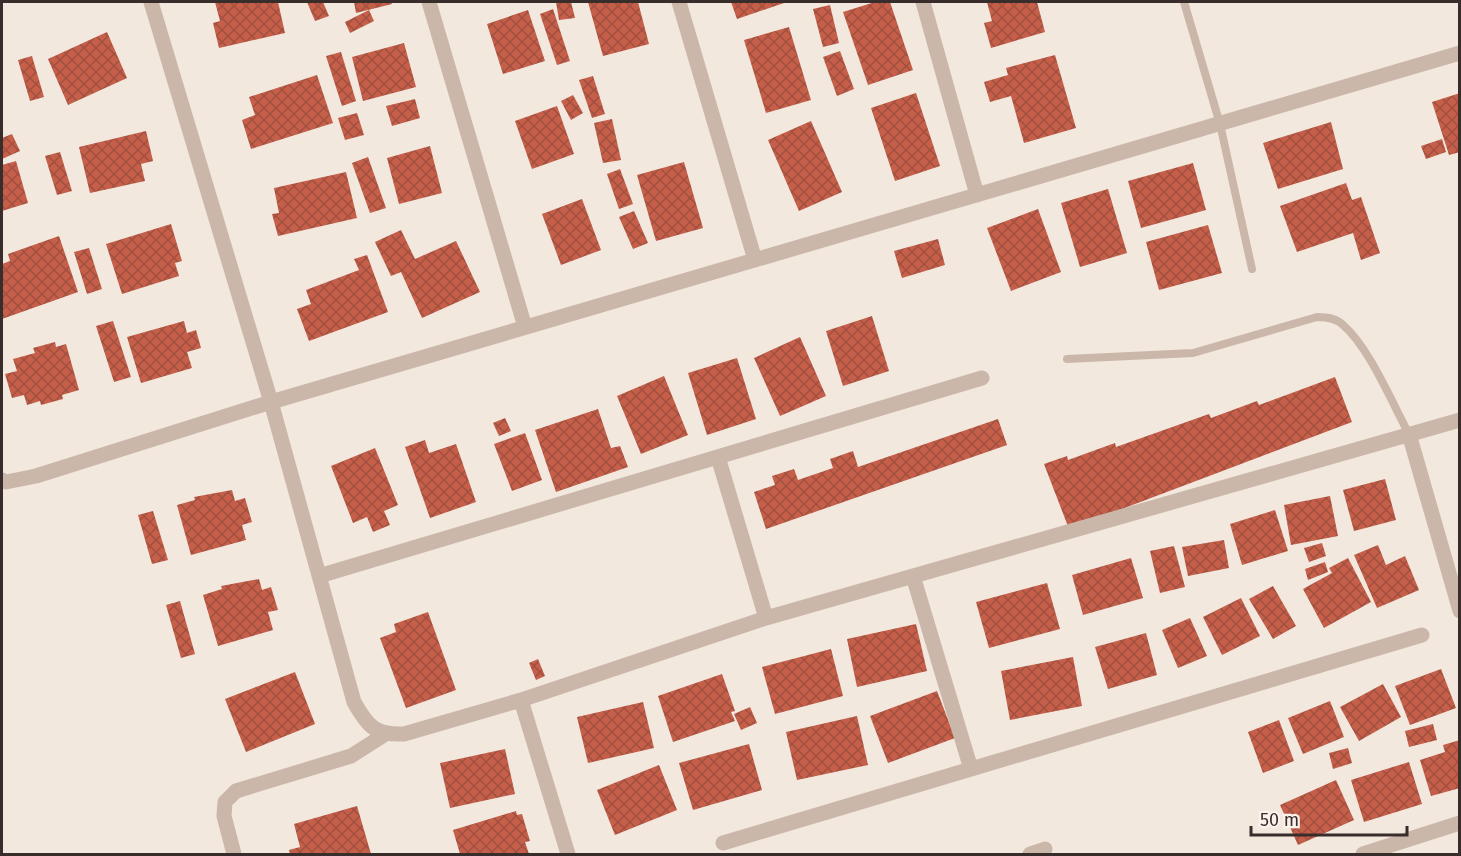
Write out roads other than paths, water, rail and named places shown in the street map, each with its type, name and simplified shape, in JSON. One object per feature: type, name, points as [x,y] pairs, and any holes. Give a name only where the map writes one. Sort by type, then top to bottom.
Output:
[{"type":"street","points":[[151,2],[271,402],[354,702],[366,723],[384,735]]},
{"type":"street","points":[[429,2],[525,327]]},
{"type":"street","points":[[679,2],[755,260]]},
{"type":"street","points":[[922,2],[977,195]]},
{"type":"street","points":[[2,480],[6,482],[36,476],[271,402],[1460,53]]},
{"type":"street","points":[[319,576],[982,378]]},
{"type":"street","points":[[234,855],[224,816],[225,802],[236,791],[351,756],[384,735],[404,734],[522,700],[766,618],[1460,420]]},
{"type":"street","points":[[1409,434],[1460,611]]},
{"type":"street","points":[[718,457],[766,618]]},
{"type":"street","points":[[913,576],[971,769]]},
{"type":"street","points":[[723,843],[1422,635]]},
{"type":"street","points":[[522,700],[568,855]]},
{"type":"street","points":[[1363,855],[1460,824]]},
{"type":"street","points":[[1030,855],[1045,849]]},
{"type":"lane","points":[[1184,2],[1220,123],[1252,269]]},
{"type":"lane","points":[[1067,359],[1193,353],[1317,316],[1329,317],[1342,324],[1355,337],[1409,434]]}]
